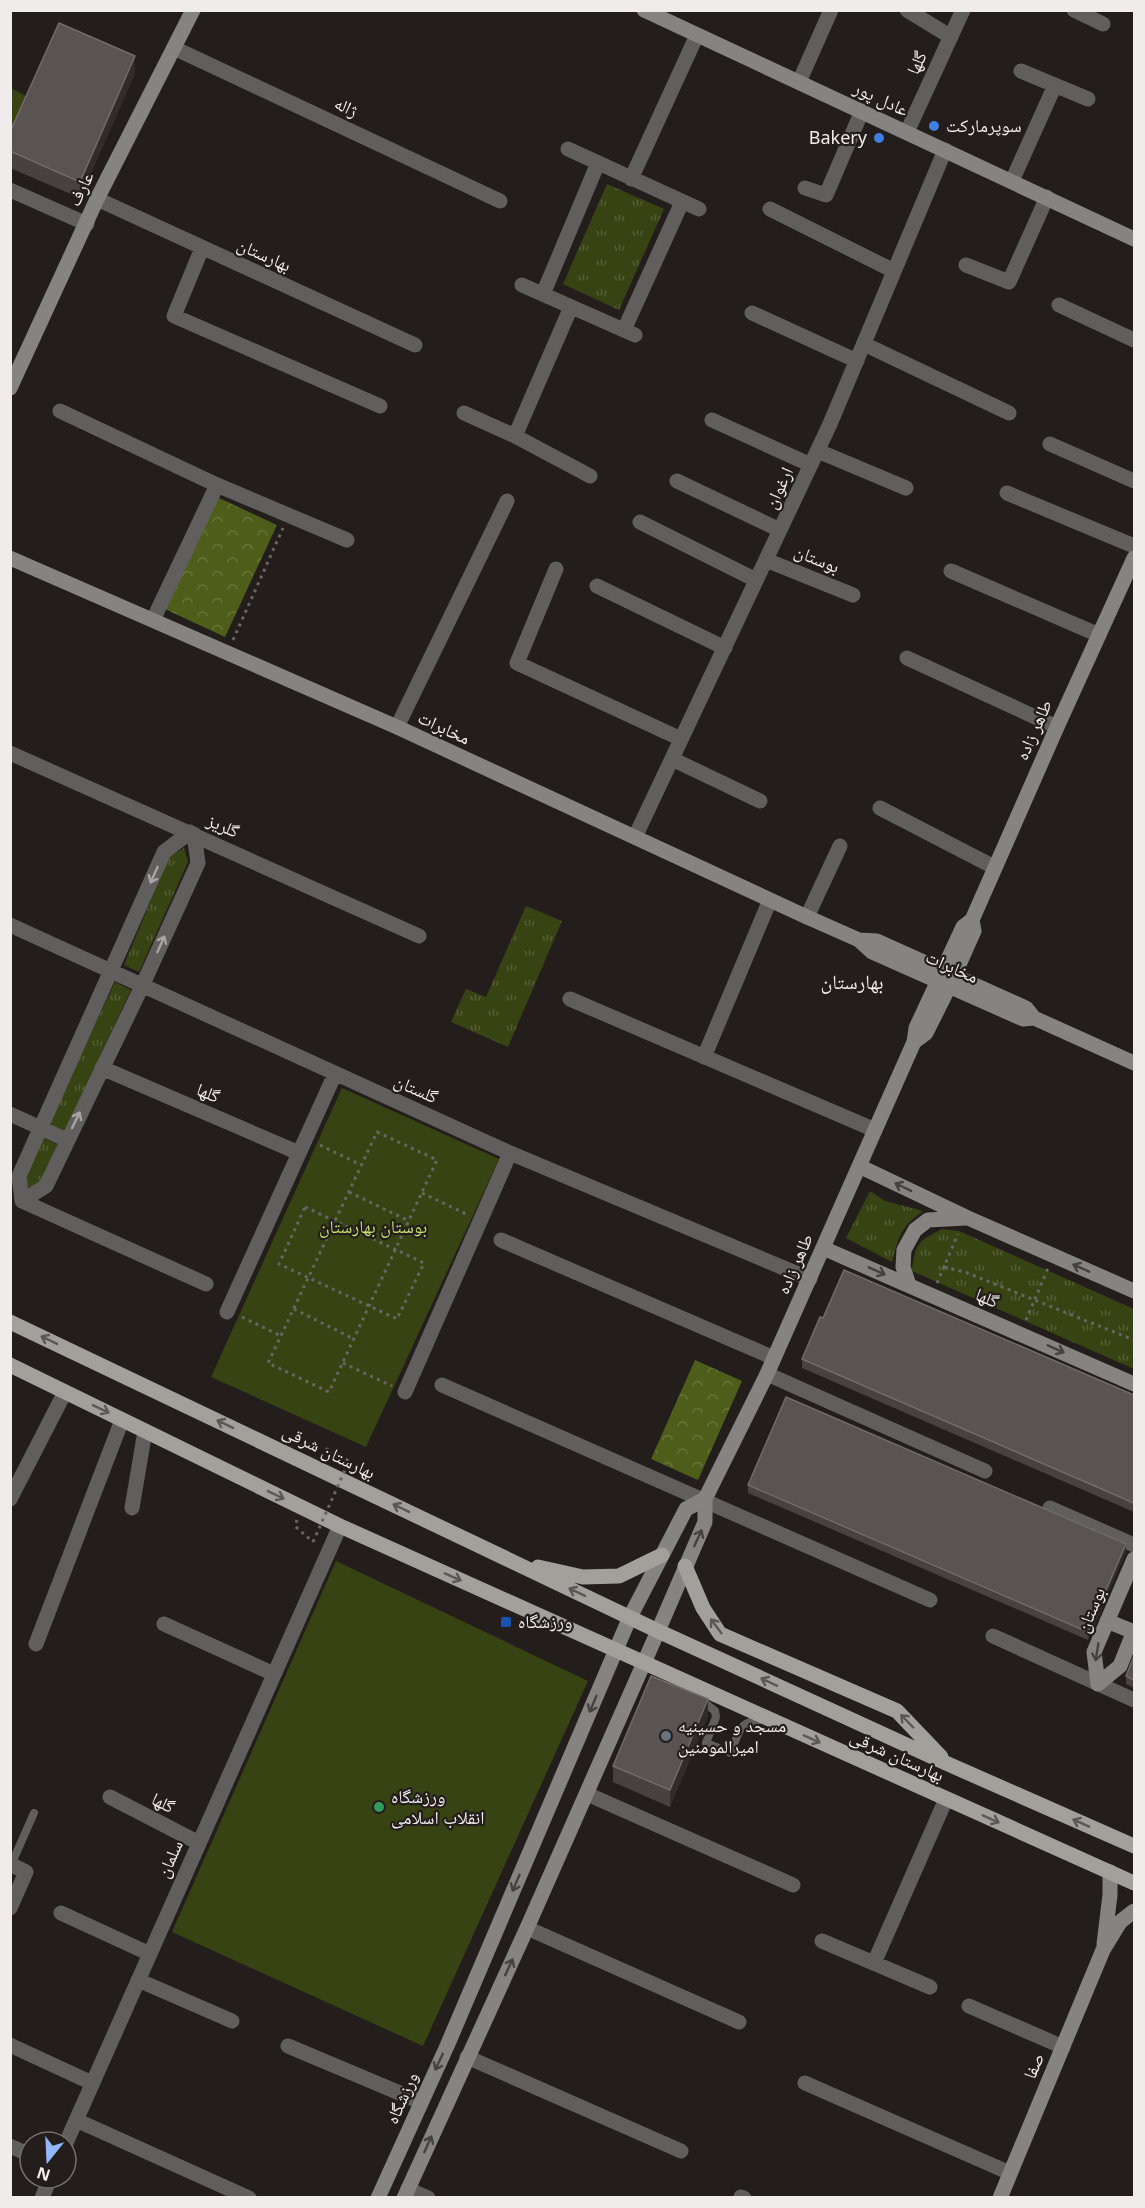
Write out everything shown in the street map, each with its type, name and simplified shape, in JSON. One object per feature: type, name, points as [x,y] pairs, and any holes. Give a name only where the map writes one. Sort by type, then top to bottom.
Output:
[{"type":"main road","name":"بهارستان شرقی","points":[[10,1322],[630,1617]]},
{"type":"main road","points":[[10,1365],[340,1526],[644,1663]]},
{"type":"main road","points":[[512,1561],[584,1577],[619,1576],[662,1555]]},
{"type":"main road","points":[[685,1566],[703,1608],[720,1634],[897,1711],[948,1764]]},
{"type":"main road","points":[[630,1617],[658,1631]]},
{"type":"main road","name":"بهارستان شرقی","points":[[658,1631],[948,1764],[1134,1846]]},
{"type":"main road","name":"بهارستان شرقی","points":[[644,1663],[1134,1883]]},
{"type":"street","name":"عارف","points":[[10,388],[97,199],[193,10]]},
{"type":"street","name":"عادل پور","points":[[644,10],[666,15],[697,35],[1134,239]]},
{"type":"street","points":[[799,82],[831,10]]},
{"type":"street","points":[[907,10],[951,37]]},
{"type":"street","name":"گلها","points":[[907,132],[963,10]]},
{"type":"street","points":[[1074,10],[1103,24]]},
{"type":"street","points":[[632,179],[697,35]]},
{"type":"street","name":"ژاله","points":[[174,48],[500,201]]},
{"type":"street","points":[[1021,71],[1088,99]]},
{"type":"street","points":[[1012,181],[1055,85]]},
{"type":"street","points":[[805,188],[826,195],[862,111]]},
{"type":"street","points":[[568,149],[699,209]]},
{"type":"street","name":"ارغوان","points":[[635,837],[818,451],[945,150]]},
{"type":"street","points":[[543,294],[598,163]]},
{"type":"street","points":[[10,190],[87,224]]},
{"type":"street","points":[[966,265],[1009,282],[1047,197]]},
{"type":"street","name":"بهارستان","points":[[97,199],[415,345]]},
{"type":"street","points":[[522,285],[629,333],[682,202]]},
{"type":"street","points":[[770,209],[894,272]]},
{"type":"street","points":[[202,248],[174,316],[380,406]]},
{"type":"street","points":[[1059,305],[1134,340]]},
{"type":"street","points":[[515,436],[571,307]]},
{"type":"street","points":[[752,313],[857,361]]},
{"type":"street","points":[[864,344],[1009,413]]},
{"type":"street","points":[[60,411],[217,485],[347,540]]},
{"type":"street","points":[[464,412],[590,476]]},
{"type":"street","points":[[712,420],[811,465]]},
{"type":"street","points":[[1050,444],[1134,481]]},
{"type":"street","points":[[818,451],[906,488]]},
{"type":"street","points":[[677,481],[780,530]]},
{"type":"street","points":[[153,620],[217,485]]},
{"type":"street","points":[[1007,493],[1134,546]]},
{"type":"street","points":[[397,727],[507,501]]},
{"type":"street","points":[[639,522],[756,580]]},
{"type":"street","name":"مخابرات","points":[[10,558],[397,727],[859,940],[877,941],[1023,1019],[1034,1018],[1134,1062]]},
{"type":"street","name":"طاهر زاده","points":[[644,1663],[705,1522],[705,1499],[767,1374],[914,1042],[926,1033],[946,979],[974,931],[972,920],[994,867],[1134,558]]},
{"type":"street","name":"بوستان","points":[[766,560],[854,595]]},
{"type":"street","points":[[556,569],[518,663],[681,739]]},
{"type":"street","points":[[951,571],[1099,635]]},
{"type":"street","points":[[597,586],[724,648]]},
{"type":"street","points":[[907,658],[1057,727]]},
{"type":"street","name":"گلریز","points":[[10,753],[419,936]]},
{"type":"street","points":[[672,759],[759,801]]},
{"type":"street","points":[[880,808],[994,867]]},
{"type":"street","points":[[192,833],[198,863],[143,984],[46,1186],[22,1201],[19,1176],[164,852],[192,833]]},
{"type":"street","points":[[807,917],[840,846]]},
{"type":"street","points":[[704,1057],[770,900]]},
{"type":"street","name":"گلستان","points":[[10,925],[510,1153],[810,1279]]},
{"type":"street","points":[[570,999],[875,1130]]},
{"type":"street","name":"گلها","points":[[102,1068],[299,1153]]},
{"type":"street","points":[[233,1314],[299,1153],[335,1074]]},
{"type":"street","points":[[10,1114],[67,1140]]},
{"type":"street","points":[[399,1390],[510,1153]]},
{"type":"street","points":[[859,1166],[964,1225],[1134,1291]]},
{"type":"street","points":[[22,1201],[206,1284]]},
{"type":"street","points":[[909,1285],[903,1267],[904,1250],[915,1230],[927,1220],[964,1225]]},
{"type":"street","points":[[501,1240],[774,1358]]},
{"type":"street","name":"گلها","points":[[824,1248],[1134,1384]]},
{"type":"street","points":[[767,1374],[985,1471]]},
{"type":"street","points":[[442,1385],[930,1600]]},
{"type":"street","points":[[10,1499],[65,1392]]},
{"type":"street","points":[[36,1644],[122,1420]]},
{"type":"street","points":[[132,1508],[145,1431]]},
{"type":"street","name":"طاهر زاده","points":[[630,1617],[686,1509],[705,1499]]},
{"type":"street","points":[[1050,1508],[1134,1545]]},
{"type":"street","name":"سلمان","points":[[71,2130],[340,1526]]},
{"type":"street","name":"بوستان","points":[[1098,1684],[1094,1652],[1134,1559]]},
{"type":"street","name":"ورزشگاه","points":[[378,2198],[452,2035],[630,1617]]},
{"type":"street","points":[[1098,1684],[1119,1666],[1134,1631],[1107,1621]]},
{"type":"street","points":[[164,1624],[274,1674]]},
{"type":"street","points":[[993,1636],[1134,1700]]},
{"type":"street","points":[[428,2198],[406,2193],[527,1928],[644,1663]]},
{"type":"street","points":[[587,1794],[793,1885]]},
{"type":"street","name":"گلها","points":[[110,1797],[199,1843]]},
{"type":"street","points":[[874,1963],[946,1798]]},
{"type":"street","points":[[10,1908],[26,1872],[11,1864]]},
{"type":"street","points":[[1103,1950],[1110,1895],[1110,1872]]},
{"type":"street","points":[[1103,1950],[1120,1922],[1134,1911]]},
{"type":"street","points":[[61,1913],[150,1954]]},
{"type":"street","points":[[527,1928],[739,2022]]},
{"type":"street","points":[[822,1941],[930,1987]]},
{"type":"street","name":"صفا","points":[[1000,2198],[1103,1950]]},
{"type":"street","points":[[138,1980],[232,2020]]},
{"type":"street","points":[[969,2006],[1063,2047]]},
{"type":"street","points":[[10,2045],[92,2083]]},
{"type":"street","points":[[288,2046],[421,2102]]},
{"type":"street","points":[[467,2057],[681,2151]]},
{"type":"street","points":[[805,2083],[1010,2173]]},
{"type":"street","points":[[76,2120],[249,2198]]},
{"type":"lane","points":[[629,1698],[646,1682]]},
{"type":"lane","points":[[697,1698],[715,1711],[716,1717],[706,1743],[731,1753],[742,1726],[746,1722],[770,1720]]},
{"type":"lane","points":[[11,1864],[34,1813]]},
{"type":"path","points":[[227,652],[289,516]]},
{"type":"path","points":[[377,1132],[437,1160],[329,1392],[268,1363],[361,1165],[377,1132]]},
{"type":"path","points":[[317,1143],[361,1165]]},
{"type":"path","points":[[348,1192],[409,1221]]},
{"type":"path","points":[[422,1193],[479,1220]]},
{"type":"path","points":[[305,1208],[335,1221],[424,1263],[397,1319],[279,1263],[305,1208]]},
{"type":"path","points":[[937,1282],[964,1225]]},
{"type":"path","points":[[944,1267],[965,1272],[1134,1340]]},
{"type":"path","points":[[1026,1321],[1047,1270]]},
{"type":"path","points":[[294,1309],[354,1339]]},
{"type":"path","points":[[233,1314],[281,1336]]},
{"type":"path","points":[[343,1363],[399,1390]]},
{"type":"path","points":[[295,1526],[313,1542],[349,1461],[327,1449]]},
{"type":"green space","points":[[11,88],[26,96],[11,133]]},
{"type":"green space","points":[[607,184],[664,209],[619,310],[563,284]]},
{"type":"green space","points":[[217,497],[277,525],[225,637],[165,609]]},
{"type":"green space","points":[[184,848],[188,862],[139,972],[124,965],[169,857]]},
{"type":"green space","points":[[526,906],[562,921],[508,1047],[451,1022],[466,989],[486,997]]},
{"type":"green space","points":[[115,982],[131,990],[65,1131],[49,1124]]},
{"type":"green space","name":"بوستان بهارستان","points":[[342,1088],[499,1159],[366,1447],[211,1377]]},
{"type":"green space","points":[[42,1137],[58,1145],[41,1182],[29,1189],[25,1176]]},
{"type":"green space","points":[[870,1191],[885,1201],[923,1211],[905,1227],[892,1262],[846,1238]]},
{"type":"green space","points":[[942,1229],[959,1231],[1134,1309],[1134,1369],[912,1271],[919,1244]]},
{"type":"green space","points":[[695,1360],[742,1381],[698,1480],[651,1459]]},
{"type":"green space","name":"ورزشگاه انقلاب اسلامی","points":[[336,1561],[588,1681],[423,2046],[172,1932]]},
{"type":"building","points":[[59,23],[135,56],[80,182],[10,151],[10,132]]},
{"type":"building","points":[[844,1270],[1134,1395],[1134,1503],[802,1359]]},
{"type":"building","points":[[786,1397],[1126,1544],[1088,1632],[748,1485]]},
{"type":"building","points":[[1134,1656],[1134,1680],[1126,1676]]},
{"type":"building","name":"مسجد و حسینیه امیرالمومنین","points":[[651,1676],[708,1699],[670,1790],[613,1766]]},
{"type":"place","name":"سوپرمارکت","points":[[934,126]]},
{"type":"place","name":"Bakery","points":[[879,138]]},
{"type":"place","name":"ورزشگاه","points":[[506,1622]]},
{"type":"place","name":"مسجد و حسینیه امیرالمومنین","points":[[666,1736]]},
{"type":"place","name":"ورزشگاه انقلاب اسلامی","points":[[379,1807]]},
{"type":"district","name":"بهارستان","points":[[852,982]]}]
